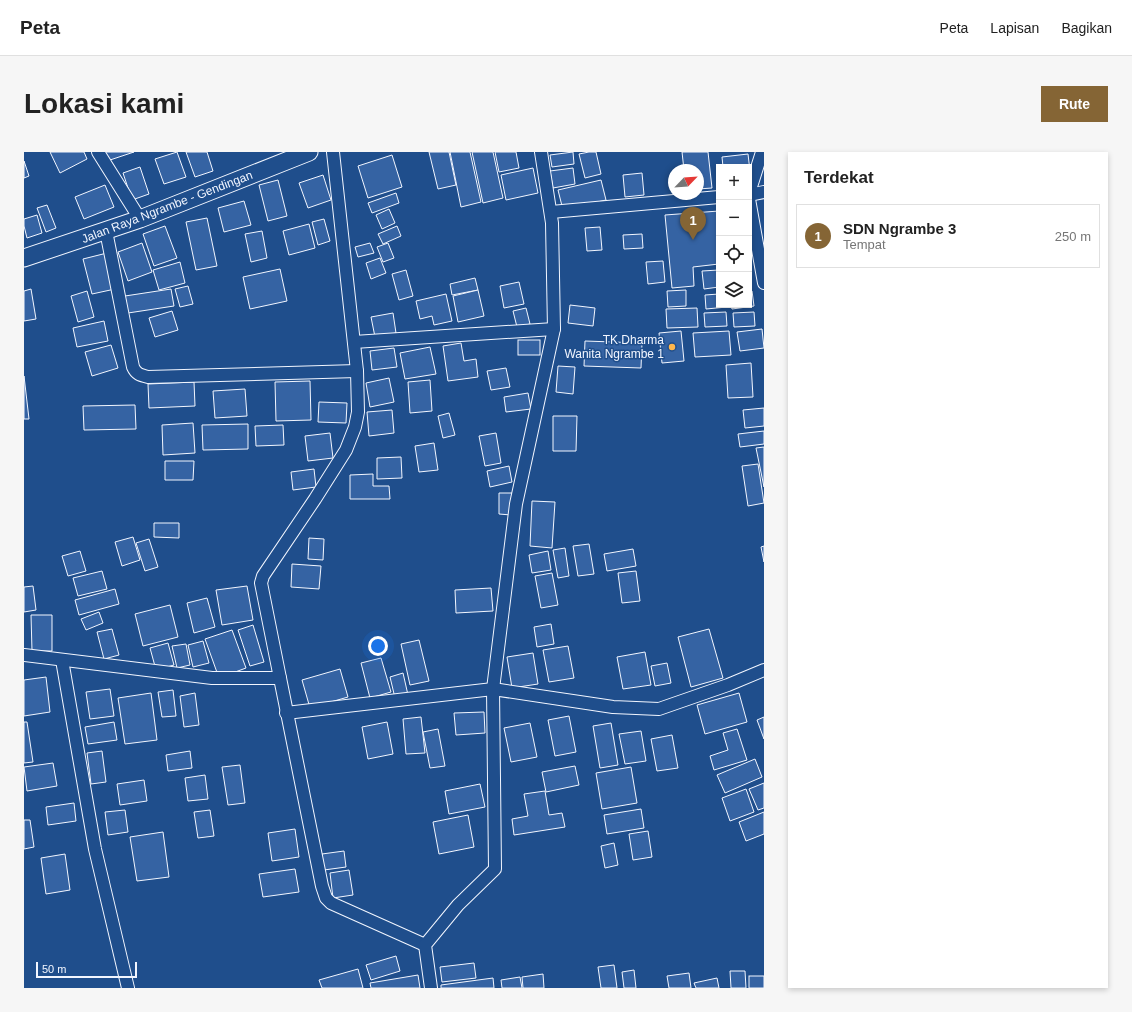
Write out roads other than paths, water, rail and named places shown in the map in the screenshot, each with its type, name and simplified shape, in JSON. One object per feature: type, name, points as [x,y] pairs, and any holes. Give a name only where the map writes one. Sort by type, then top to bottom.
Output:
[{"type":"main road","name":"Jalan Raya Ngrambe - Gendingan","points":[[24,258],[140,219],[308,152]]},
{"type":"street","points":[[98,152],[140,219]]},
{"type":"street","points":[[333,152],[357,370],[358,412],[355,428],[346,450],[315,500],[263,576],[261,583],[286,713],[322,886],[326,898],[331,903],[425,945]]},
{"type":"street","points":[[431,988],[425,945],[458,905],[494,869],[493,689],[516,504],[554,329],[551,212],[541,152]]},
{"type":"street","points":[[752,184],[762,152]]},
{"type":"street","points":[[752,194],[764,192]]},
{"type":"street","points":[[551,212],[716,198]]},
{"type":"street","points":[[749,200],[764,283]]},
{"type":"street","points":[[106,231],[133,368],[136,373],[148,377],[357,370]]},
{"type":"street","points":[[354,342],[554,329]]},
{"type":"street","points":[[24,656],[212,678],[280,678]]},
{"type":"street","points":[[62,660],[95,850],[128,988]]},
{"type":"street","points":[[286,713],[493,689],[613,707],[658,709],[728,685],[764,670]]},
{"type":"place","name":"SDN Ngrambe 3","points":[[693,240]]},
{"type":"place","name":"TK Dharma Wanita Ngrambe 1","points":[[672,347]]}]
